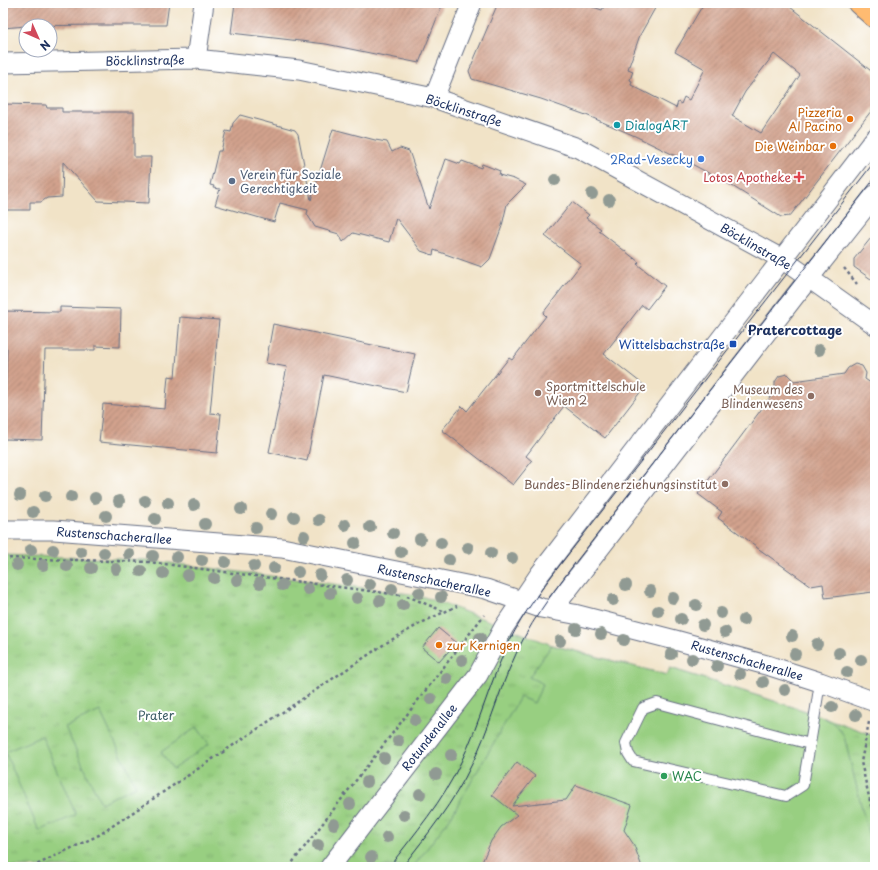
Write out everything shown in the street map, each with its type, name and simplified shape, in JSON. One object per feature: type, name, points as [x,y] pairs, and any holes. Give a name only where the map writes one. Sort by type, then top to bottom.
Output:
[{"type":"main road","points":[[859,3],[875,17]]},
{"type":"street","points":[[196,60],[204,3]]},
{"type":"street","points":[[434,98],[472,3]]},
{"type":"street","name":"Böcklinstraße","points":[[3,63],[196,60],[298,70],[434,98],[578,148],[782,259],[875,325]]},
{"type":"street","points":[[520,602],[539,575],[875,138]]},
{"type":"street","points":[[552,610],[875,195]]},
{"type":"street","name":"Rustenschacherallee","points":[[3,530],[54,530],[282,548],[486,589],[520,602],[574,614],[675,640],[820,682],[874,702]]},
{"type":"street","name":"Rotundenallee","points":[[330,867],[478,674],[504,627],[520,602]]},
{"type":"lane","points":[[810,744],[657,703],[643,708],[626,743],[628,753],[633,761],[786,796],[803,785],[810,744],[820,682]]},
{"type":"path","points":[[3,558],[149,562],[407,596],[443,611]]},
{"type":"path","points":[[289,867],[500,594]]},
{"type":"path","points":[[32,867],[99,835],[386,642],[443,611],[463,604]]},
{"type":"path","points":[[874,702],[861,762],[875,823]]},
{"type":"green space","name":"Prater","points":[[3,555],[147,560],[418,595],[552,645],[667,675],[670,668],[815,714],[875,736],[875,867],[3,867]]},
{"type":"green space","name":"WAC","points":[[552,645],[667,675],[670,668],[815,714],[832,722],[844,736],[875,861],[875,867],[413,867],[451,817],[520,697],[534,703],[543,684],[529,677]]},
{"type":"green space","points":[[100,711],[136,786],[101,803],[65,727]]},
{"type":"green space","points":[[197,727],[209,744],[173,769],[161,752]]},
{"type":"green space","points":[[42,736],[76,815],[39,831],[5,752]]},
{"type":"building","points":[[3,3],[169,3],[166,25],[58,26],[58,18],[18,18],[18,27],[3,28]]},
{"type":"building","points":[[235,3],[443,3],[419,63],[326,44],[231,33]]},
{"type":"building","points":[[498,3],[581,3],[602,10],[606,3],[658,3],[640,35],[628,69],[633,71],[630,80],[632,81],[631,85],[676,108],[678,102],[681,104],[684,97],[689,100],[705,69],[675,52],[704,3],[785,3],[875,74],[875,106],[790,216],[781,217],[729,184],[635,136],[586,115],[541,99],[472,79],[469,71]],"holes":[[[774,54],[800,75],[761,133],[732,116],[745,92]]]},
{"type":"building","points":[[3,104],[46,105],[47,108],[62,108],[62,112],[134,112],[134,157],[151,157],[149,203],[98,201],[63,162],[62,197],[47,198],[41,202],[30,202],[30,210],[6,210],[5,202],[3,202]]},
{"type":"building","points":[[240,115],[295,130],[298,134],[311,200],[333,129],[387,142],[392,152],[400,148],[409,151],[429,209],[446,159],[460,164],[462,161],[481,168],[482,164],[500,171],[499,175],[514,179],[526,185],[507,204],[502,226],[490,259],[482,267],[434,250],[433,255],[421,251],[396,218],[389,242],[353,233],[343,242],[339,234],[315,227],[307,214],[308,210],[280,203],[274,222],[215,205],[220,189],[213,188],[214,186],[210,185],[218,151],[221,151],[226,131],[231,132],[233,123]]},
{"type":"building","points":[[572,202],[589,215],[586,218],[601,229],[599,231],[639,262],[637,264],[665,286],[647,309],[642,305],[604,354],[645,386],[605,438],[564,406],[526,456],[532,461],[513,485],[442,430],[462,406],[467,411],[509,358],[512,360],[546,316],[543,313],[581,264],[545,236]]},
{"type":"building","points":[[875,233],[875,282],[854,267],[854,259]]},
{"type":"building","points":[[60,307],[121,309],[120,347],[95,346],[95,350],[45,350],[42,440],[4,439],[7,348],[3,348],[3,311],[60,312]]},
{"type":"building","points":[[180,317],[219,320],[210,413],[221,414],[217,453],[99,442],[103,404],[165,409],[168,376],[175,377]]},
{"type":"building","points":[[273,324],[415,354],[406,392],[324,375],[307,461],[269,452],[287,367],[266,363]]},
{"type":"building","name":"Bundes-Blindenerziehungsinstitut","points":[[855,364],[862,366],[866,373],[865,379],[875,386],[875,576],[872,576],[873,592],[825,598],[823,584],[811,586],[756,547],[718,518],[722,512],[698,494],[775,391],[775,382],[779,376],[787,374],[794,381],[844,374],[848,368]]},
{"type":"building","name":"zur Kernigen","points":[[438,628],[456,643],[439,662],[422,648]]},
{"type":"building","points":[[517,762],[535,776],[512,806],[566,800],[576,785],[632,805],[624,830],[634,845],[642,867],[480,867],[491,841],[501,827],[517,815],[492,795]]},
{"type":"tram line","points":[[389,867],[428,816],[454,776],[468,747],[502,657],[521,620],[534,600],[548,580],[875,161]]},
{"type":"tram line","points":[[402,867],[440,817],[465,778],[478,752],[518,649],[548,599],[875,178]]},
{"type":"place","name":"Pizzeria Al Pacino","points":[[850,119]]},
{"type":"place","name":"DialogART","points":[[617,125]]},
{"type":"place","name":"Die Weinbar","points":[[833,146]]},
{"type":"place","name":"2Rad-Vesecky","points":[[701,159]]},
{"type":"place","name":"Lotos Apotheke","points":[[799,177]]},
{"type":"place","name":"Verein für Soziale Gerechtigkeit","points":[[232,181]]},
{"type":"place","name":"Wittelsbachstraße","points":[[733,344]]},
{"type":"place","name":"Sportmittelschule Wien 2","points":[[538,393]]},
{"type":"place","name":"Museum des Blindenwesens","points":[[811,396]]},
{"type":"place","name":"Bundes-Blindenerziehungsinstitut","points":[[725,484]]},
{"type":"place","name":"zur Kernigen","points":[[439,645]]},
{"type":"place","name":"WAC","points":[[664,776]]},
{"type":"district","name":"Pratercottage","points":[[795,329]]}]
